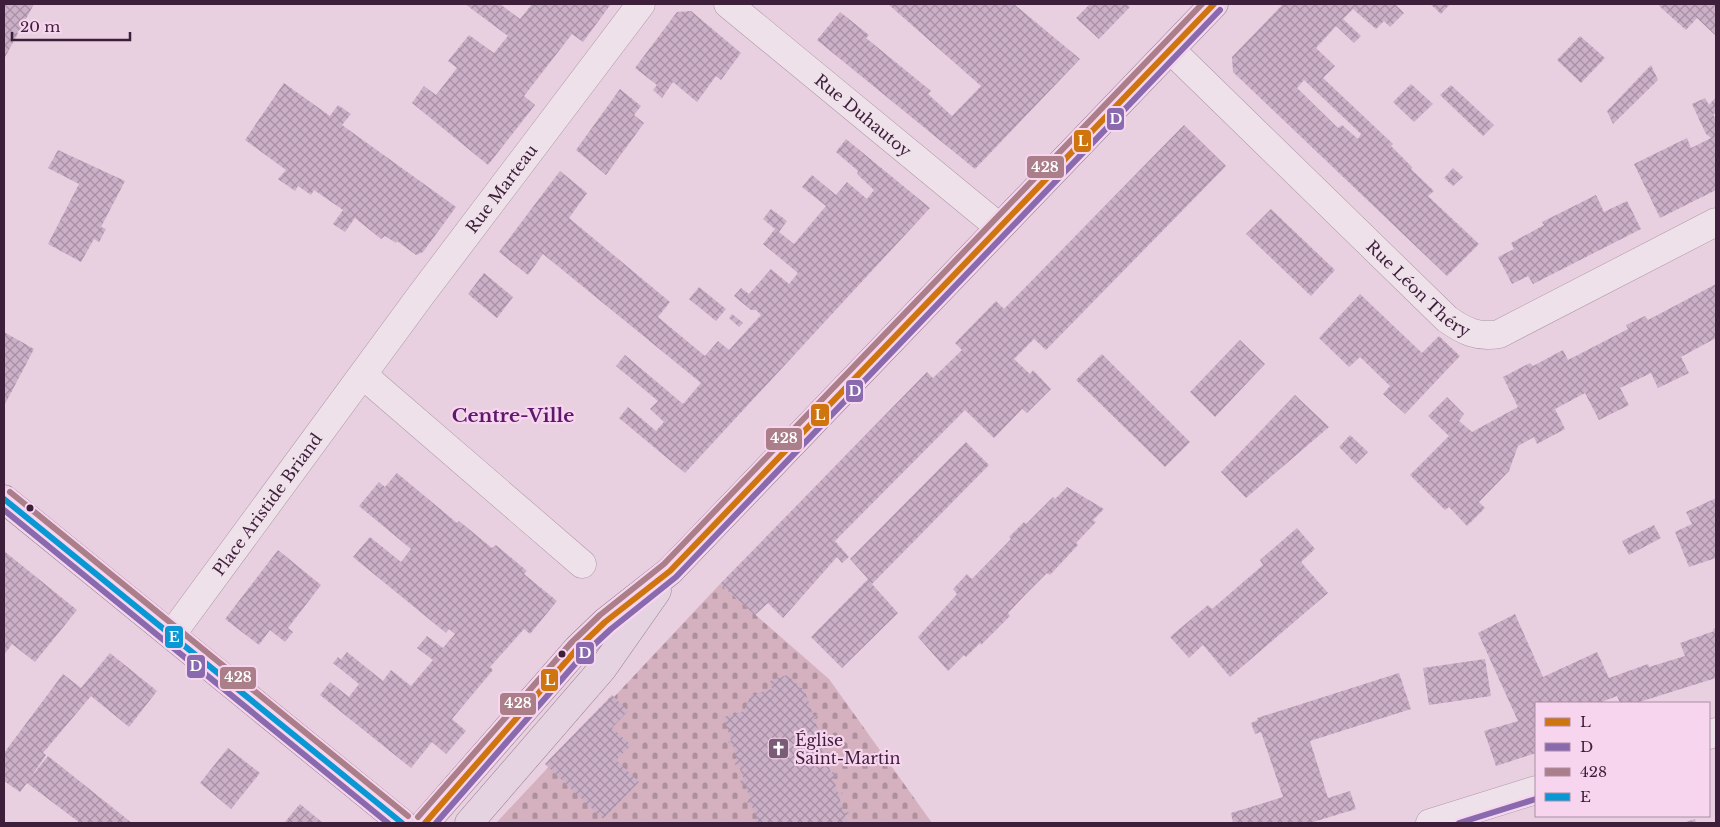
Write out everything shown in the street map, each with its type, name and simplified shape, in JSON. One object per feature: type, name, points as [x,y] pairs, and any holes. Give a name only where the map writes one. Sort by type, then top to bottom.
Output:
[{"type":"main road","points":[[425,823],[577,649],[605,622],[670,571],[1214,4]]},
{"type":"main road","points":[[4,499],[402,823]]},
{"type":"main road","points":[[469,823],[603,668],[670,571]]},
{"type":"street","name":"Rue Marteau","points":[[363,375],[641,4]]},
{"type":"street","name":"Rue Duhautoy","points":[[728,4],[975,204],[1000,227]]},
{"type":"street","name":"Rue Léon Théry","points":[[1171,50],[1447,318],[1473,334],[1485,337],[1499,334],[1716,222]]},
{"type":"street","points":[[363,375],[582,564]]},
{"type":"street","name":"Place Aristide Briand","points":[[172,634],[363,375]]},
{"type":"street","points":[[1430,823],[1535,790]]},
{"type":"green space","points":[[720,584],[829,679],[932,823],[496,823]]},
{"type":"building","points":[[4,4],[34,4],[4,59]]},
{"type":"building","points":[[465,4],[500,4],[520,19],[532,4],[611,4],[583,42],[572,34],[524,96],[535,105],[488,165],[412,103],[424,86],[436,95],[457,68],[448,61],[469,35],[494,53],[508,36]]},
{"type":"building","points":[[888,4],[1014,4],[1080,59],[975,169],[817,40],[840,12],[869,35],[866,38],[931,91],[928,94],[952,116],[981,86]]},
{"type":"building","points":[[1090,4],[1126,4],[1130,7],[1099,39],[1076,18]]},
{"type":"building","points":[[1283,4],[1395,4],[1404,13],[1390,27],[1384,21],[1376,29],[1353,9],[1343,19],[1361,36],[1354,43],[1336,26],[1316,48],[1335,66],[1323,78],[1393,144],[1391,146],[1412,167],[1411,169],[1434,191],[1428,196],[1479,244],[1447,276],[1233,72],[1232,57]],"holes":[[[1304,80],[1361,134],[1358,139],[1342,125],[1338,128],[1297,88]]]},
{"type":"building","points":[[1430,4],[1450,4],[1441,14]]},
{"type":"building","points":[[1661,4],[1716,4],[1716,36],[1697,18],[1686,30],[1659,6]]},
{"type":"building","points":[[691,11],[741,53],[721,80],[716,76],[697,102],[673,82],[662,98],[653,90],[657,85],[635,68],[677,12]]},
{"type":"building","points":[[1580,36],[1605,58],[1581,83],[1557,60]]},
{"type":"building","points":[[1651,65],[1658,80],[1613,124],[1607,111]]},
{"type":"building","points":[[284,83],[330,116],[338,105],[351,114],[342,125],[456,207],[423,252],[416,255],[397,241],[396,243],[385,236],[381,239],[355,218],[345,232],[333,224],[343,210],[314,190],[311,195],[298,186],[295,191],[278,179],[286,170],[245,140]]},
{"type":"building","points":[[1411,84],[1433,104],[1414,122],[1393,102]]},
{"type":"building","points":[[1451,85],[1494,125],[1483,136],[1440,95]]},
{"type":"building","points":[[620,89],[641,106],[634,115],[644,123],[606,175],[576,150]]},
{"type":"building","points":[[1716,97],[1716,113],[1713,114],[1716,120],[1716,190],[1660,218],[1634,164],[1687,138],[1691,148],[1711,138],[1706,134],[1692,104],[1705,98],[1709,105]]},
{"type":"building","points":[[1184,125],[1226,166],[1046,350],[1034,339],[1014,359],[1030,374],[1033,370],[1051,389],[1027,413],[1022,409],[994,438],[965,410],[835,541],[849,557],[842,563],[837,557],[783,618],[768,603],[755,615],[720,584],[927,372],[933,378],[962,350],[955,343],[996,301],[1004,309]]},
{"type":"building","points":[[846,139],[930,208],[685,473],[619,418],[628,407],[656,431],[664,422],[650,409],[658,401],[616,366],[625,355],[683,404],[701,383],[543,254],[528,275],[499,252],[560,171],[587,193],[569,218],[670,302],[658,317],[705,356],[718,341],[729,350],[761,315],[756,310],[751,310],[734,296],[741,288],[749,294],[771,269],[789,284],[798,273],[763,244],[775,229],[763,219],[771,209],[787,221],[779,232],[794,244],[826,206],[802,187],[812,175],[836,195],[847,182],[867,199],[874,190],[857,174],[858,171],[836,152]]},
{"type":"building","points":[[58,150],[125,181],[101,227],[106,229],[99,242],[94,239],[81,262],[48,244],[79,184],[48,168]]},
{"type":"building","points":[[1453,168],[1463,177],[1453,186],[1444,178]]},
{"type":"building","points":[[1596,195],[1604,212],[1627,201],[1641,229],[1533,284],[1528,276],[1512,284],[1498,257],[1514,249],[1511,243],[1544,225],[1542,222]]},
{"type":"building","points":[[1271,209],[1335,270],[1311,296],[1246,234]]},
{"type":"building","points":[[484,273],[513,297],[497,318],[468,294]]},
{"type":"building","points":[[1716,284],[1716,338],[1681,357],[1689,373],[1658,388],[1651,373],[1620,388],[1629,405],[1599,420],[1585,393],[1555,409],[1565,429],[1537,444],[1534,437],[1518,446],[1509,471],[1479,502],[1485,508],[1467,526],[1449,507],[1445,510],[1410,475],[1449,436],[1428,416],[1447,397],[1464,414],[1459,421],[1472,432],[1518,407],[1503,377],[1530,363],[1533,366],[1563,350],[1568,360],[1628,329],[1626,325],[1645,316],[1648,320]]},
{"type":"building","points":[[699,287],[726,309],[716,321],[689,299]]},
{"type":"building","points":[[1360,294],[1422,353],[1439,336],[1460,356],[1405,414],[1383,394],[1390,386],[1360,357],[1349,367],[1319,338]]},
{"type":"building","points":[[732,314],[743,323],[739,327],[729,318]]},
{"type":"building","points":[[4,332],[34,349],[4,406]]},
{"type":"building","points":[[1240,340],[1265,364],[1215,417],[1190,392]]},
{"type":"building","points":[[1102,354],[1190,442],[1165,467],[1076,380]]},
{"type":"building","points":[[1295,395],[1329,427],[1246,498],[1221,472]]},
{"type":"building","points":[[1350,435],[1368,452],[1356,464],[1339,447]]},
{"type":"building","points":[[966,442],[989,465],[872,584],[898,613],[842,668],[811,637],[868,579],[850,559]]},
{"type":"building","points":[[397,473],[457,523],[459,521],[492,548],[496,545],[527,571],[524,574],[557,601],[530,634],[524,629],[490,667],[493,670],[452,719],[466,731],[446,754],[432,742],[411,768],[320,695],[330,682],[349,697],[359,684],[333,663],[338,657],[341,660],[347,652],[383,681],[391,670],[411,686],[433,660],[417,648],[427,636],[443,648],[455,634],[449,629],[446,633],[353,557],[370,537],[401,562],[411,549],[359,506],[379,482],[385,487]]},
{"type":"building","points":[[1067,487],[1104,509],[1093,520],[1096,522],[1050,575],[1047,573],[1008,613],[1010,616],[981,645],[980,643],[966,657],[964,655],[948,671],[918,637],[957,594],[953,589],[967,574],[972,579],[1011,539],[1009,537],[1024,522],[1026,524],[1053,497],[1055,499]]},
{"type":"building","points":[[1716,498],[1716,558],[1689,567],[1675,532],[1692,524],[1686,512]]},
{"type":"building","points":[[1654,525],[1661,538],[1629,555],[1622,541]]},
{"type":"building","points":[[1297,528],[1315,549],[1301,562],[1328,593],[1230,677],[1203,645],[1189,658],[1170,637],[1208,605],[1212,609],[1263,565],[1260,560]]},
{"type":"building","points":[[278,550],[321,585],[288,628],[293,632],[285,642],[270,630],[259,645],[225,619]]},
{"type":"building","points":[[4,551],[77,610],[35,662],[12,644],[4,655]]},
{"type":"building","points":[[1515,614],[1543,677],[1597,652],[1609,678],[1648,664],[1649,667],[1685,656],[1680,643],[1714,631],[1713,629],[1716,628],[1716,678],[1639,702],[1620,702],[1617,696],[1602,702],[1535,702],[1535,753],[1496,766],[1484,731],[1518,721],[1478,633]]},
{"type":"building","points":[[110,653],[157,691],[129,727],[91,696],[43,753],[46,755],[31,777],[48,756],[132,823],[80,823],[27,783],[20,792],[4,781],[4,753],[63,674],[81,688]]},
{"type":"building","points":[[1485,659],[1491,696],[1429,705],[1423,668]]},
{"type":"building","points":[[1399,673],[1411,709],[1310,741],[1328,798],[1350,791],[1356,809],[1310,823],[1233,823],[1231,813],[1283,797],[1261,732],[1255,734],[1251,723],[1258,720],[1257,718]]},
{"type":"building","name":"Église Saint-Martin","points":[[787,675],[805,691],[813,715],[817,714],[818,717],[814,718],[820,734],[823,733],[824,737],[821,738],[825,753],[830,752],[831,756],[826,757],[831,773],[836,771],[837,776],[833,777],[838,793],[842,792],[843,795],[839,797],[844,813],[849,812],[850,815],[845,815],[848,823],[754,823],[753,821],[757,819],[751,804],[748,805],[747,800],[750,799],[745,784],[741,785],[740,781],[744,780],[738,764],[735,765],[734,761],[737,760],[733,745],[729,746],[728,742],[731,741],[724,717],[744,711],[751,695],[772,689],[770,681]]},
{"type":"building","points":[[612,695],[628,711],[612,728],[631,745],[616,760],[639,782],[603,819],[545,764]]},
{"type":"building","points":[[228,748],[260,773],[231,809],[200,783]]},
{"type":"building","points":[[300,804],[323,823],[284,823]]},
{"type":"building","points":[[1695,819],[1696,823],[1683,823]]},
{"type":"transit line","name":"428","points":[[418,817],[571,643],[600,615],[664,564],[1202,4]]},
{"type":"transit line","name":"L","points":[[425,823],[577,649],[605,622],[670,571],[1214,4]]},
{"type":"transit line","name":"D","points":[[436,823],[583,655],[611,629],[676,577],[1220,10]]},
{"type":"transit line","name":"428","points":[[10,492],[408,816]]},
{"type":"transit line","name":"E","points":[[4,499],[402,823]]},
{"type":"transit line","name":"D","points":[[4,510],[388,823]]},
{"type":"transit line","name":"D","points":[[1459,823],[1535,799]]},
{"type":"place","name":"Église Saint-Martin","points":[[779,749]]},
{"type":"district","name":"Centre-Ville","points":[[513,415]]}]
